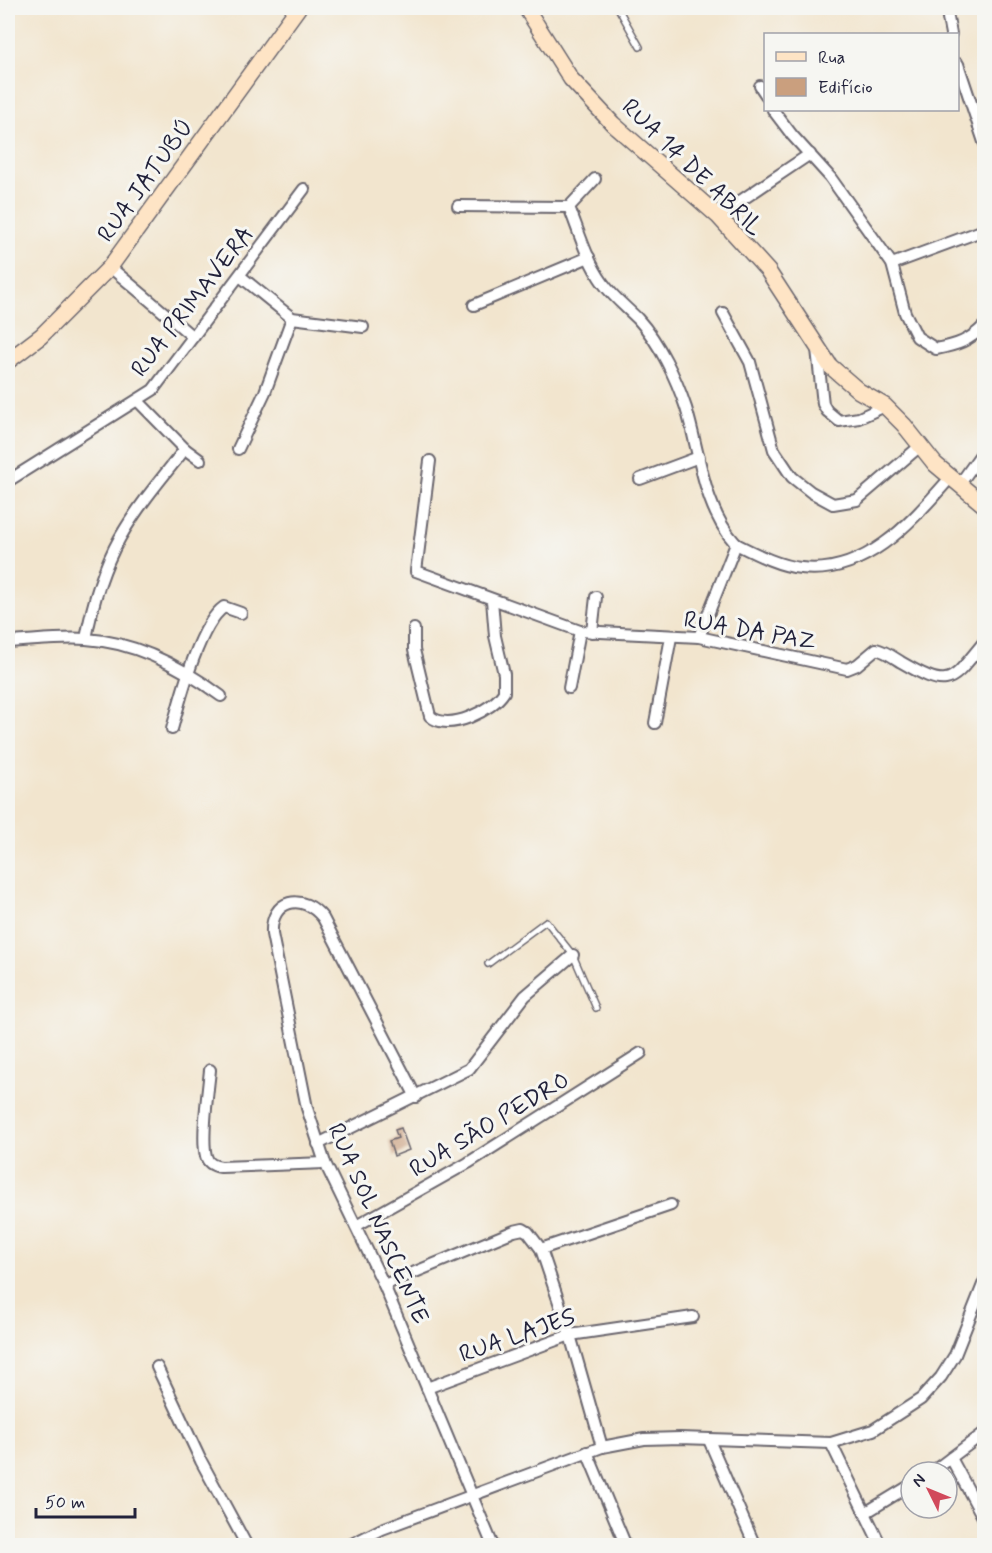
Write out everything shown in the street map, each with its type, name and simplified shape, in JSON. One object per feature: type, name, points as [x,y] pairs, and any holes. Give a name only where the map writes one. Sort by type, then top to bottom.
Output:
[{"type":"street","name":"RUA JATUBÚ","points":[[8,361],[40,336],[110,267],[298,8]]},
{"type":"street","name":"RUA 14 DE ABRIL","points":[[526,8],[571,79],[613,124],[718,216],[768,271],[830,366],[859,391],[885,406],[904,425],[919,447],[954,482],[984,505]]},
{"type":"street","points":[[948,18],[951,33]]},
{"type":"street","points":[[959,70],[984,142]]},
{"type":"street","points":[[774,111],[830,177],[892,264],[905,313],[917,337],[936,349],[959,345],[972,338],[984,326]]},
{"type":"street","points":[[718,216],[810,154]]},
{"type":"street","points":[[458,206],[569,207],[594,179]]},
{"type":"street","name":"RUA PRIMAVERA","points":[[8,481],[153,390],[304,189]]},
{"type":"street","points":[[569,207],[602,282],[618,302],[638,320],[657,345],[685,406],[723,530],[736,544],[766,558],[802,568],[836,565],[883,546],[954,482],[984,450]]},
{"type":"street","points":[[892,264],[984,230]]},
{"type":"street","points":[[474,305],[589,256]]},
{"type":"street","points":[[110,267],[193,337]]},
{"type":"street","points":[[240,276],[292,318],[363,327]]},
{"type":"street","points":[[723,313],[750,362],[774,450],[792,477],[811,492],[833,504],[857,500],[919,447]]},
{"type":"street","points":[[238,449],[265,392],[292,318]]},
{"type":"street","points":[[817,349],[823,404],[827,411],[839,420],[859,418],[885,406]]},
{"type":"street","points":[[138,401],[185,449],[200,460]]},
{"type":"street","points":[[86,639],[99,582],[110,552],[143,501],[185,449]]},
{"type":"street","points":[[640,479],[699,457]]},
{"type":"street","name":"RUA DA PAZ","points":[[430,461],[416,571],[492,600],[586,631],[699,637],[847,669],[857,665],[873,651],[882,651],[930,679],[943,680],[956,676],[984,642]]},
{"type":"street","points":[[699,637],[736,544]]},
{"type":"street","points":[[569,688],[596,597]]},
{"type":"street","points":[[414,628],[414,650],[423,696],[432,718],[447,722],[483,711],[501,697],[505,685],[495,636],[492,600]]},
{"type":"street","points":[[172,729],[188,672],[216,614],[227,607],[240,613]]},
{"type":"street","points":[[655,723],[671,637]]},
{"type":"street","points":[[8,642],[86,639],[131,647],[188,672],[221,696]]},
{"type":"street","name":"RUA SOL NASCENTE","points":[[416,1098],[323,918],[311,905],[302,902],[288,903],[275,913],[272,934],[307,1108],[318,1144],[384,1285],[493,1545]]},
{"type":"street","points":[[318,1144],[416,1098],[469,1069],[525,996],[573,955]]},
{"type":"street","name":"RUA SÃO PEDRO","points":[[356,1226],[468,1163],[641,1053]]},
{"type":"street","points":[[210,1070],[205,1144],[207,1158],[211,1164],[220,1167],[325,1163]]},
{"type":"street","points":[[541,1249],[671,1205]]},
{"type":"street","points":[[384,1285],[523,1229],[533,1237],[541,1249],[570,1335],[602,1447]]},
{"type":"street","points":[[350,1545],[382,1529],[602,1447],[644,1439],[831,1443],[873,1430],[921,1399],[941,1377],[955,1355],[984,1282]]},
{"type":"street","name":"RUA LAJES","points":[[428,1388],[570,1335],[693,1317]]},
{"type":"street","points":[[157,1367],[201,1461],[247,1545]]},
{"type":"street","points":[[948,1460],[984,1433]]},
{"type":"street","points":[[709,1440],[755,1545]]},
{"type":"street","points":[[831,1443],[880,1545]]},
{"type":"street","points":[[587,1452],[626,1545]]},
{"type":"street","points":[[951,1458],[984,1519]]},
{"type":"street","points":[[865,1513],[899,1492]]},
{"type":"lane","points":[[618,8],[640,47]]},
{"type":"lane","points":[[488,964],[546,921],[573,955],[596,1008]]},
{"type":"building","points":[[401,1128],[409,1150],[394,1156],[389,1141],[398,1138],[395,1130]]}]
